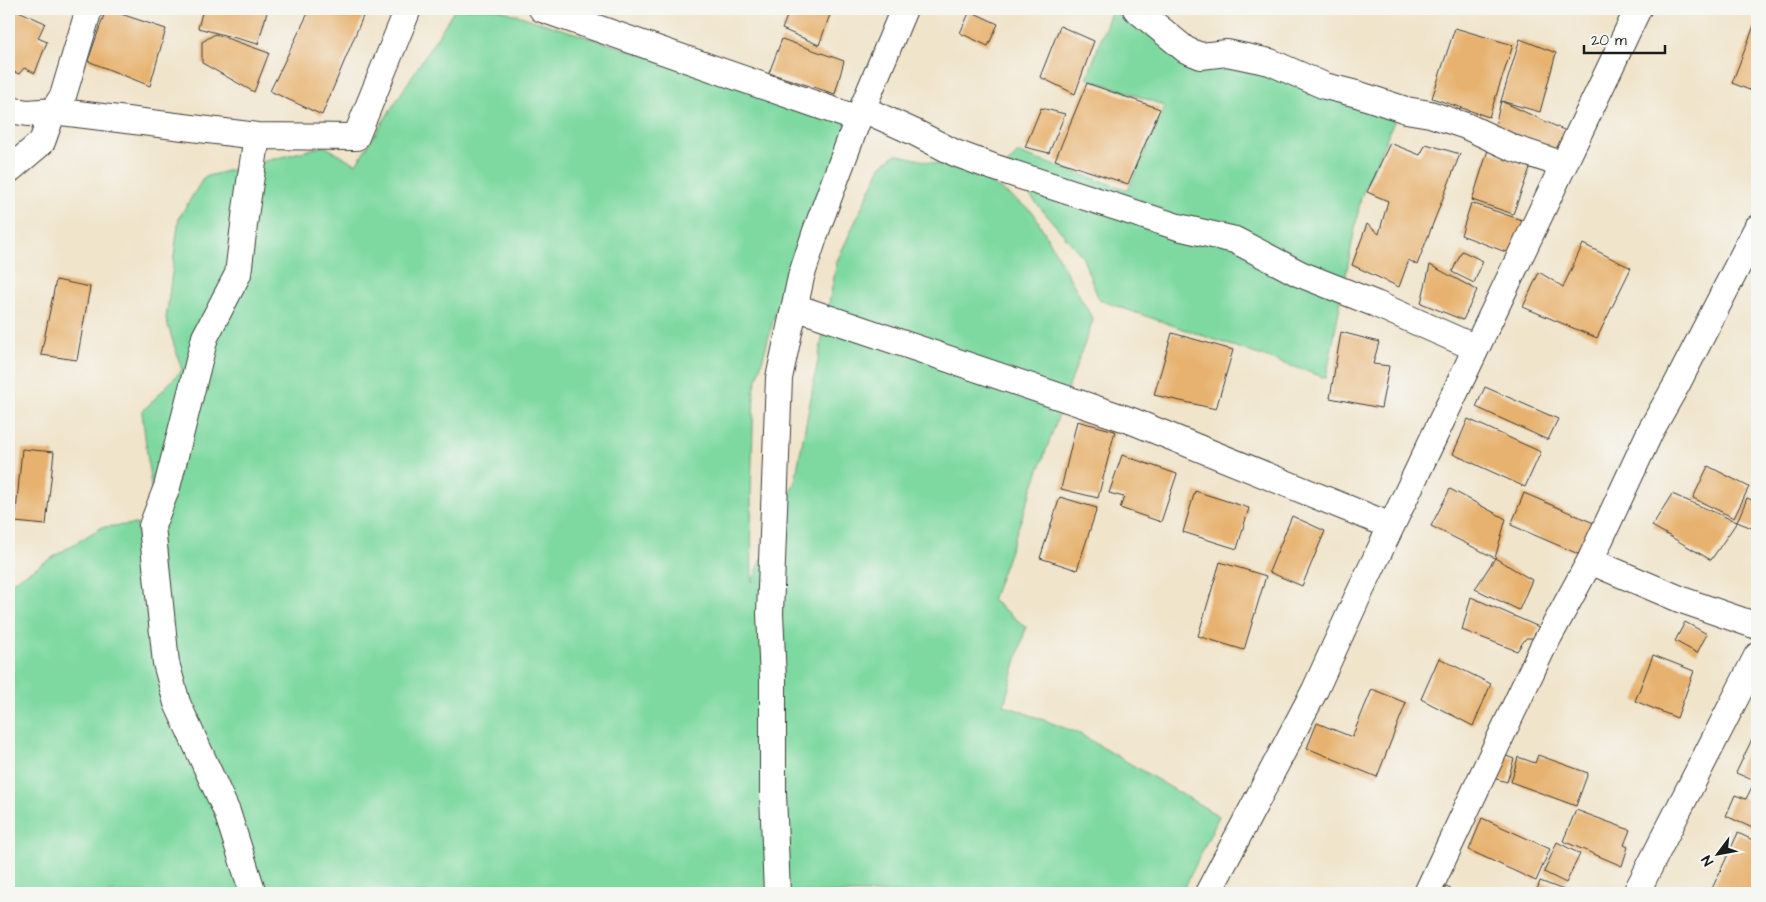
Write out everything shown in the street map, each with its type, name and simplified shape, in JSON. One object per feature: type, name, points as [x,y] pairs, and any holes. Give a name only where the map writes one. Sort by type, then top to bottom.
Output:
[{"type":"street","points":[[9,170],[42,142],[53,110],[63,96],[89,9]]},
{"type":"street","points":[[9,110],[28,113],[53,110],[258,136],[356,137],[408,9]]},
{"type":"street","points":[[542,9],[916,133],[955,153],[993,167],[1178,227],[1235,240],[1300,274],[1376,304],[1476,348]]},
{"type":"street","points":[[777,893],[773,794],[773,680],[770,613],[779,378],[801,277],[816,231],[904,9]]},
{"type":"street","points":[[1136,9],[1186,50],[1201,56],[1228,53],[1270,62],[1325,86],[1406,110],[1430,114],[1466,126],[1513,148],[1564,165]]},
{"type":"street","points":[[1208,893],[1315,690],[1391,526],[1638,9]]},
{"type":"street","points":[[254,893],[227,812],[177,703],[166,663],[152,526],[167,487],[205,337],[238,274],[258,136]]},
{"type":"street","points":[[1427,893],[1542,649],[1590,561],[1651,430],[1677,384],[1757,228]]},
{"type":"street","points":[[795,306],[1132,422],[1391,526]]},
{"type":"street","points":[[1590,561],[1682,600],[1757,626]]},
{"type":"street","points":[[1636,893],[1757,656]]},
{"type":"green space","points":[[455,9],[498,9],[852,120],[784,280],[754,391],[751,495],[752,582],[795,481],[837,261],[881,166],[896,154],[978,174],[1033,212],[1093,320],[992,600],[1026,627],[1004,705],[1078,733],[1219,816],[1182,893],[260,893],[175,683],[142,412],[182,370],[166,319],[179,218],[204,177],[324,146],[356,164]]},
{"type":"green space","points":[[1112,9],[1121,9],[1187,61],[1244,66],[1396,117],[1361,197],[1326,378],[1099,300],[1082,256],[1005,167],[1018,153],[1128,190],[1165,106],[1087,78]]},
{"type":"green space","points":[[137,524],[140,586],[169,701],[247,893],[9,893],[9,584],[102,527]]},
{"type":"building","points":[[11,9],[45,23],[38,38],[47,42],[35,73],[24,68],[19,74],[9,70],[9,13]]},
{"type":"building","points":[[106,9],[166,29],[150,86],[88,61]]},
{"type":"building","points":[[203,9],[268,9],[258,44],[198,28]]},
{"type":"building","points":[[310,9],[366,9],[322,115],[270,91]]},
{"type":"building","points":[[790,9],[832,9],[819,45],[782,29]]},
{"type":"building","points":[[970,11],[998,24],[988,46],[960,33]]},
{"type":"building","points":[[1757,18],[1757,93],[1732,83]]},
{"type":"building","points":[[1060,26],[1094,41],[1075,94],[1040,77]]},
{"type":"building","points":[[1455,28],[1513,45],[1489,117],[1432,98]]},
{"type":"building","points":[[215,34],[269,53],[254,92],[202,63],[202,42]]},
{"type":"building","points":[[782,39],[844,61],[835,94],[769,73]]},
{"type":"building","points":[[1520,39],[1556,53],[1540,112],[1501,101]]},
{"type":"building","points":[[1087,83],[1160,109],[1128,184],[1055,160]]},
{"type":"building","points":[[1501,101],[1566,131],[1557,152],[1495,126]]},
{"type":"building","points":[[1041,108],[1065,114],[1049,153],[1025,147]]},
{"type":"building","points":[[1390,143],[1420,155],[1426,144],[1460,154],[1417,265],[1409,260],[1399,287],[1352,265],[1367,224],[1379,234],[1388,201],[1367,192]]},
{"type":"building","points":[[1488,150],[1530,168],[1513,214],[1472,200]]},
{"type":"building","points":[[1471,203],[1525,221],[1511,254],[1461,235]]},
{"type":"building","points":[[1583,244],[1631,268],[1597,338],[1523,307],[1539,272],[1563,287]]},
{"type":"building","points":[[1462,251],[1483,261],[1474,283],[1452,272]]},
{"type":"building","points":[[1430,265],[1477,290],[1463,320],[1421,303]]},
{"type":"building","points":[[56,280],[90,287],[77,360],[41,355]]},
{"type":"building","points":[[1341,332],[1379,342],[1373,364],[1389,366],[1381,408],[1330,398]]},
{"type":"building","points":[[1172,333],[1233,350],[1216,409],[1154,395]]},
{"type":"building","points":[[1485,387],[1558,419],[1548,440],[1476,407]]},
{"type":"building","points":[[1468,419],[1541,452],[1525,487],[1453,454]]},
{"type":"building","points":[[1077,421],[1115,431],[1098,498],[1061,489]]},
{"type":"building","points":[[22,449],[54,452],[46,525],[15,522]]},
{"type":"building","points":[[1122,455],[1177,474],[1161,522],[1120,508],[1124,497],[1109,493]]},
{"type":"building","points":[[1708,466],[1749,487],[1734,518],[1693,498]]},
{"type":"building","points":[[1450,489],[1506,519],[1495,558],[1431,526]]},
{"type":"building","points":[[1195,491],[1249,508],[1237,549],[1183,532]]},
{"type":"building","points":[[1524,493],[1596,524],[1583,556],[1511,525]]},
{"type":"building","points":[[1672,494],[1737,522],[1711,560],[1652,526]]},
{"type":"building","points":[[1060,497],[1097,508],[1077,570],[1040,558]]},
{"type":"building","points":[[1747,498],[1757,502],[1757,530],[1737,522]]},
{"type":"building","points":[[1292,516],[1325,531],[1302,586],[1269,572]]},
{"type":"building","points":[[1495,558],[1532,580],[1519,610],[1475,589]]},
{"type":"building","points":[[1220,562],[1266,576],[1244,650],[1198,636]]},
{"type":"building","points":[[1471,597],[1539,627],[1534,638],[1526,638],[1517,651],[1462,630]]},
{"type":"building","points":[[1685,622],[1707,634],[1697,653],[1675,641]]},
{"type":"building","points":[[1653,655],[1694,671],[1677,718],[1635,701]]},
{"type":"building","points":[[1439,658],[1491,684],[1473,726],[1421,699]]},
{"type":"building","points":[[1372,689],[1406,703],[1377,777],[1307,748],[1317,723],[1352,737]]},
{"type":"building","points":[[1752,739],[1757,741],[1757,830],[1726,816],[1735,795],[1746,799],[1755,781],[1736,773]]},
{"type":"building","points":[[1501,754],[1514,759],[1507,782],[1493,778]]},
{"type":"building","points":[[1538,755],[1588,773],[1576,806],[1511,782],[1518,757],[1535,763]]},
{"type":"building","points":[[1576,810],[1630,830],[1624,845],[1628,847],[1622,866],[1563,841]]},
{"type":"building","points":[[1482,818],[1550,849],[1536,881],[1469,850]]},
{"type":"building","points":[[1738,833],[1757,842],[1757,893],[1710,893]]},
{"type":"building","points":[[1557,842],[1580,854],[1566,883],[1544,872]]},
{"type":"building","points":[[1540,881],[1572,893],[1536,893]]},
{"type":"building","points":[[1446,887],[1460,893],[1443,893]]}]
